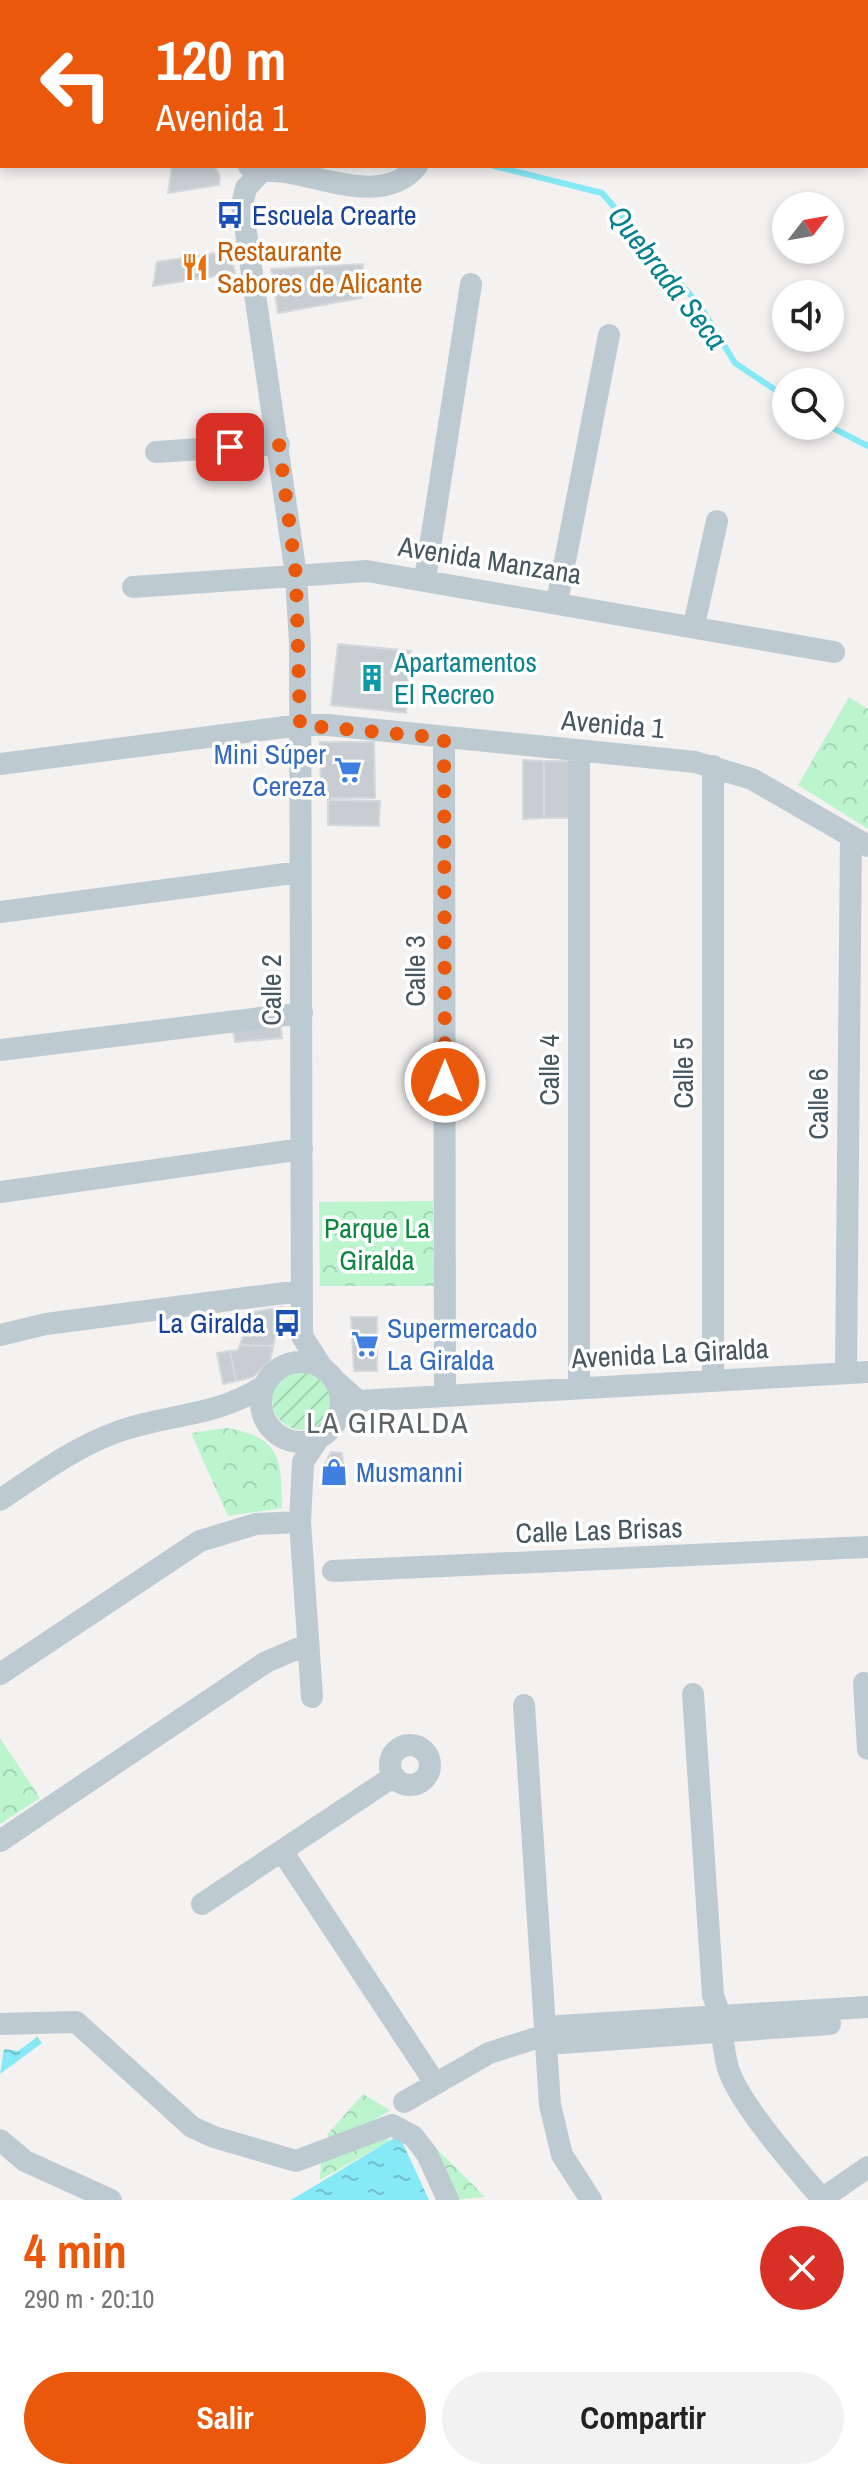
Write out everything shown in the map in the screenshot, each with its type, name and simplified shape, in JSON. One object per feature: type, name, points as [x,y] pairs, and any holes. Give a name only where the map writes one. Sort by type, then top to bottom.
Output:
[{"type":"street","points":[[254,169],[360,186],[396,182],[414,168]]},
{"type":"street","name":"Calle 2","points":[[254,169],[242,205],[279,444],[296,575],[300,644],[300,1291],[302,1336],[321,1366]]},
{"type":"street","points":[[425,579],[471,284]]},
{"type":"street","points":[[557,602],[609,335]]},
{"type":"street","points":[[156,452],[279,444]]},
{"type":"street","points":[[694,625],[717,521]]},
{"type":"street","name":"Avenida Manzana","points":[[133,587],[367,571],[694,625],[834,652]]},
{"type":"street","name":"Avenida 1","points":[[0,764],[300,725],[713,766],[752,779],[859,841]]},
{"type":"street","name":"Calle 3","points":[[444,738],[445,1396]]},
{"type":"street","name":"Calle 4","points":[[579,752],[579,1388]]},
{"type":"street","name":"Calle 5","points":[[713,766],[713,1381]]},
{"type":"street","name":"Calle 6","points":[[857,1373],[859,841]]},
{"type":"street","points":[[0,912],[300,872]]},
{"type":"street","points":[[0,1050],[302,1013]]},
{"type":"street","points":[[0,1192],[302,1149]]},
{"type":"street","points":[[0,1335],[46,1324],[300,1291]]},
{"type":"street","points":[[265,1420],[260,1408],[271,1378],[302,1336]]},
{"type":"street","points":[[222,1409],[298,1362],[321,1366],[358,1401],[319,1438],[303,1462],[300,1522],[306,1645],[312,1697]]},
{"type":"street","name":"Avenida La Giralda","points":[[358,1401],[857,1373]]},
{"type":"street","points":[[338,1383],[342,1405],[338,1418]]},
{"type":"street","points":[[0,1500],[92,1442],[147,1424],[222,1409],[246,1411],[265,1420],[286,1439],[303,1462]]},
{"type":"street","points":[[286,1439],[296,1442],[319,1438]]},
{"type":"street","points":[[0,1674],[200,1541],[256,1524],[300,1522]]},
{"type":"street","name":"Calle Las Brisas","points":[[333,1571],[868,1547]]},
{"type":"street","points":[[0,1841],[266,1662],[306,1645]]},
{"type":"street","points":[[864,1683],[868,1749]]},
{"type":"street","points":[[693,1694],[714,2019],[728,2069],[743,2096],[817,2200],[868,2167]]},
{"type":"street","points":[[524,1705],[555,2135],[573,2175],[591,2200]]},
{"type":"street","points":[[202,1904],[394,1776]]},
{"type":"street","points":[[282,1851],[435,2083]]},
{"type":"street","points":[[404,2102],[489,2053],[546,2035],[559,2026],[714,2019],[868,2007]]},
{"type":"street","points":[[714,2019],[868,2022]]},
{"type":"street","points":[[0,2024],[76,2022],[192,2127],[214,2137],[296,2161],[392,2125],[413,2136],[427,2154],[448,2200]]},
{"type":"street","points":[[0,2140],[25,2161],[111,2200]]},
{"type":"green space","points":[[849,697],[868,709],[868,829],[798,785]]},
{"type":"green space","name":"Parque La Giralda","points":[[433,1201],[434,1286],[320,1286],[319,1202]]},
{"type":"green space","points":[[302,1370],[323,1379],[332,1400],[323,1421],[302,1430],[281,1421],[272,1400],[281,1379]]},
{"type":"green space","points":[[226,1428],[258,1437],[275,1453],[281,1476],[282,1508],[228,1516],[191,1433]]},
{"type":"green space","points":[[0,1738],[40,1798],[0,1824]]},
{"type":"green space","points":[[363,2094],[390,2110],[359,2130],[329,2140],[327,2135]]},
{"type":"green space","points":[[387,2137],[389,2141],[320,2180],[321,2160]]},
{"type":"green space","points":[[426,2138],[485,2197],[454,2200]]},
{"type":"water","points":[[37,2037],[42,2043],[0,2074],[4,2049],[18,2051]]},
{"type":"water","points":[[399,2135],[429,2200],[291,2200]]},
{"type":"building","points":[[172,168],[215,168],[220,176],[219,185],[168,193]]},
{"type":"building","name":"Restaurante Sabores de Alicante","points":[[230,251],[235,273],[153,286],[157,262]]},
{"type":"building","points":[[363,264],[362,298],[278,313],[271,269]]},
{"type":"building","name":"Apartamentos El Recreo","points":[[338,644],[411,651],[406,713],[331,705]]},
{"type":"building","name":"Mini Súper Cereza","points":[[320,742],[374,742],[375,798],[321,798]]},
{"type":"building","points":[[523,760],[544,761],[544,818],[523,819]]},
{"type":"building","points":[[544,761],[570,761],[570,818],[544,818]]},
{"type":"building","points":[[328,800],[380,801],[379,826],[328,825]]},
{"type":"building","points":[[280,1024],[282,1038],[235,1042],[233,1030]]},
{"type":"building","points":[[282,1307],[270,1361],[253,1377],[223,1384],[217,1353],[238,1350],[252,1312]]},
{"type":"building","points":[[282,1307],[273,1346],[240,1345],[252,1312]]},
{"type":"building","name":"Supermercado La Giralda","points":[[351,1317],[377,1317],[377,1371],[354,1371]]},
{"type":"building","points":[[230,1351],[236,1381],[223,1384],[217,1353]]},
{"type":"building","name":"Musmanni","points":[[331,1452],[342,1453],[345,1482],[323,1481],[325,1464]]},
{"type":"waterway","name":"Quebrada Seca","points":[[502,168],[602,193],[700,306],[735,363],[772,388]]},
{"type":"waterway","name":"Quebrada Seca","points":[[844,434],[868,446]]},
{"type":"place","name":"Escuela Crearte","points":[[230,215]]},
{"type":"place","name":"Restaurante Sabores de Alicante","points":[[195,267]]},
{"type":"place","name":"Apartamentos El Recreo","points":[[372,678]]},
{"type":"place","name":"Mini Súper Cereza","points":[[348,770]]},
{"type":"place","name":"La Giralda","points":[[287,1323]]},
{"type":"place","name":"Supermercado La Giralda","points":[[365,1344]]},
{"type":"place","name":"Musmanni","points":[[334,1472]]},
{"type":"district","name":"LA GIRALDA","points":[[388,1422]]},
{"type":"route","points":[[230,447],[279,444],[296,575],[300,725],[328,725],[444,738],[445,1082]]}]
